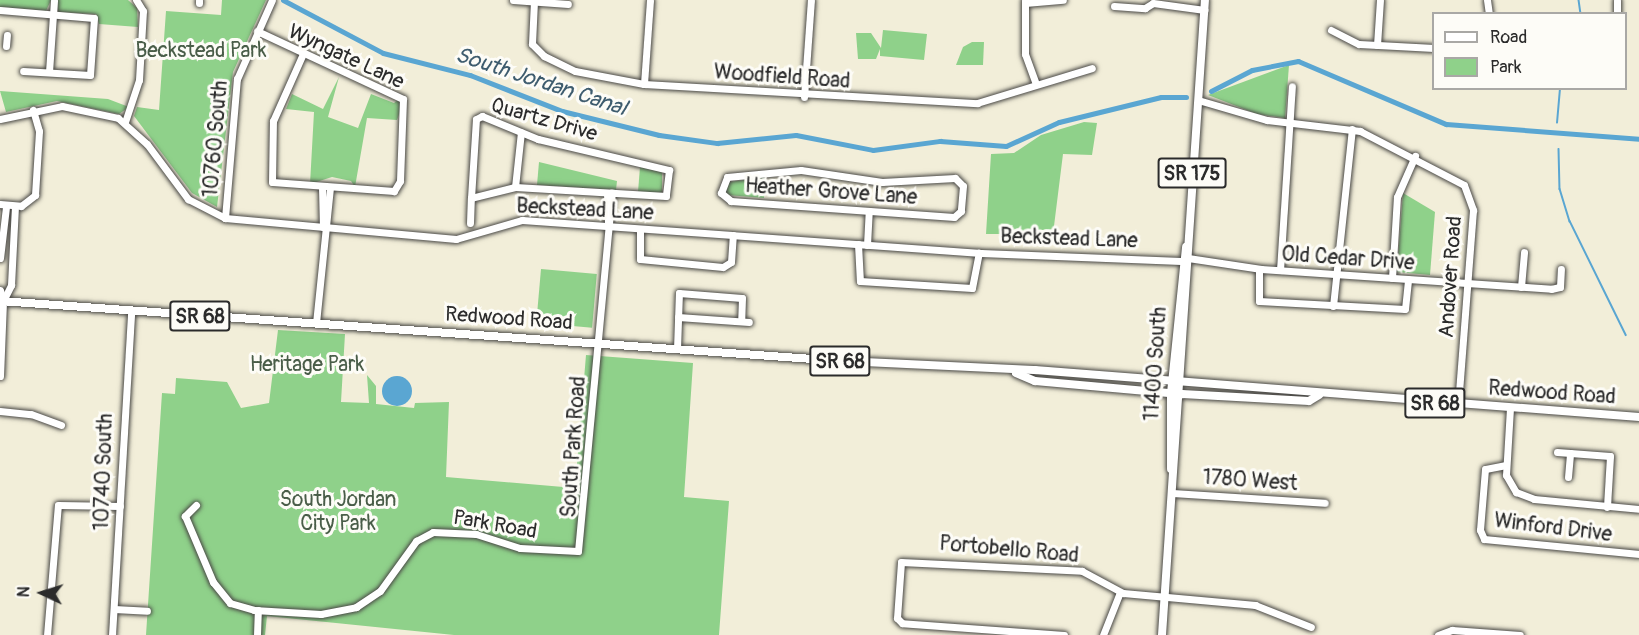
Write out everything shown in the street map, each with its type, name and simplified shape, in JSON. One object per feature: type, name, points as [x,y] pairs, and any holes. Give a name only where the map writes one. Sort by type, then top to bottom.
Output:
[{"type":"main road","name":"11400 South","points":[[1172,489],[1172,380],[1185,259],[1205,0]]},
{"type":"main road","name":"11400 South","points":[[1162,635],[1172,489],[1183,381],[1185,259]]},
{"type":"main road","name":"Redwood Road","points":[[2,301],[1016,373],[1172,380],[1319,395],[1639,417]]},
{"type":"main road","name":"Redwood Road","points":[[1016,373],[1035,381],[1182,394],[1309,401],[1319,395]]},
{"type":"street","points":[[49,72],[54,0]]},
{"type":"street","points":[[0,118],[33,110],[86,108],[124,122],[138,92],[143,11],[138,0]]},
{"type":"street","name":"10760 South","points":[[225,218],[237,79],[272,0]]},
{"type":"street","points":[[513,0],[568,4]]},
{"type":"street","points":[[644,84],[650,0]]},
{"type":"street","points":[[804,97],[811,0]]},
{"type":"street","points":[[1036,84],[1025,54],[1025,1],[1064,0]]},
{"type":"street","points":[[1377,45],[1380,0]]},
{"type":"street","name":"Woodfield Road","points":[[534,1],[532,44],[564,67],[644,84],[804,97],[977,103],[1011,97],[1036,84],[1092,68]]},
{"type":"street","points":[[1114,6],[1145,8],[1151,2],[1205,10]]},
{"type":"street","points":[[0,10],[94,18],[92,72],[23,71]]},
{"type":"street","points":[[1330,30],[1377,45],[1432,48]]},
{"type":"street","name":"Wyngate Lane","points":[[257,31],[302,56],[403,99],[400,181],[394,191],[326,188]]},
{"type":"street","points":[[302,56],[273,122],[270,177],[278,184],[326,188],[316,324]]},
{"type":"street","points":[[1280,270],[1292,86]]},
{"type":"street","name":"Andover Road","points":[[1198,100],[1289,122],[1352,129],[1455,176],[1469,193],[1473,210],[1458,405]]},
{"type":"street","points":[[0,258],[3,206],[15,207],[35,195],[39,131],[33,110]]},
{"type":"street","name":"Quartz Drive","points":[[470,223],[476,119],[482,116],[521,132],[669,170],[666,196],[610,193]]},
{"type":"street","name":"Beckstead Lane","points":[[124,122],[188,199],[225,218],[456,239],[522,220],[979,253],[1185,259]]},
{"type":"street","points":[[1333,306],[1352,129]]},
{"type":"street","points":[[515,187],[521,132]]},
{"type":"street","points":[[1392,278],[1398,197],[1415,156]]},
{"type":"street","name":"Heather Grove Lane","points":[[801,170],[882,182],[932,175],[955,178],[963,186],[958,214],[869,211],[731,201],[721,193],[724,178],[801,170]]},
{"type":"street","points":[[471,198],[515,187],[610,193]]},
{"type":"street","name":"South Park Road","points":[[578,551],[610,193]]},
{"type":"street","points":[[2,301],[11,285],[15,207]]},
{"type":"street","points":[[869,211],[856,277],[972,288],[979,253]]},
{"type":"street","points":[[640,229],[638,255],[644,261],[729,265],[733,235]]},
{"type":"street","points":[[1521,287],[1524,252]]},
{"type":"street","name":"Old Cedar Drive","points":[[1185,259],[1258,269],[1521,287],[1560,287],[1561,269]]},
{"type":"street","points":[[1258,269],[1259,300],[1333,306],[1405,309],[1408,279]]},
{"type":"street","points":[[0,290],[2,301],[0,376]]},
{"type":"street","points":[[677,349],[678,317],[679,293],[742,298],[745,322],[678,317]]},
{"type":"street","name":"10740 South","points":[[112,635],[131,311]]},
{"type":"street","points":[[1510,408],[1506,465],[1511,487],[1524,497],[1639,509]]},
{"type":"street","points":[[0,411],[30,414],[61,425]]},
{"type":"street","points":[[1557,452],[1610,456],[1607,507]]},
{"type":"street","points":[[1568,477],[1570,453]]},
{"type":"street","name":"Winford Drive","points":[[1506,465],[1485,469],[1480,530],[1484,539],[1639,554]]},
{"type":"street","name":"1780 West","points":[[1172,489],[1325,503]]},
{"type":"street","name":"Park Road","points":[[196,504],[185,516],[218,591],[236,606],[258,610],[321,614],[356,607],[380,591],[416,541],[433,532],[476,534],[511,547],[578,551]]},
{"type":"street","points":[[47,635],[58,505],[120,506]]},
{"type":"street","name":"Portobello Road","points":[[1064,635],[905,624],[897,618],[901,562],[908,558],[1082,571],[1120,592],[1255,604],[1311,627]]},
{"type":"street","points":[[1103,635],[1120,592]]},
{"type":"street","points":[[114,609],[147,611]]},
{"type":"street","points":[[257,635],[258,610]]},
{"type":"street","points":[[1438,635],[1452,630],[1520,635]]},
{"type":"green space","points":[[0,0],[51,0],[46,11],[0,7]]},
{"type":"green space","points":[[57,0],[128,0],[137,8],[138,27],[99,24],[96,14],[58,12]]},
{"type":"green space","name":"Beckstead Park","points":[[222,0],[266,0],[233,72],[217,207],[192,193],[134,116],[137,107],[159,110],[166,11],[221,15]]},
{"type":"green space","points":[[883,30],[927,34],[924,60],[880,56],[880,49],[876,59],[858,59],[856,33],[871,33],[881,48]]},
{"type":"green space","points":[[972,42],[984,42],[983,65],[956,65],[963,47]]},
{"type":"green space","points":[[1289,65],[1285,118],[1257,114],[1208,95]]},
{"type":"green space","points":[[339,77],[328,117],[358,128],[371,94],[394,103],[399,99],[402,106],[397,120],[367,118],[355,187],[351,181],[332,177],[310,184],[314,112],[286,109],[292,94],[323,109]]},
{"type":"green space","points":[[0,91],[108,99],[129,107],[119,114],[57,101],[6,112]]},
{"type":"green space","points":[[1084,122],[1097,123],[1092,155],[1063,154],[1053,234],[986,234],[991,154],[1014,153],[1041,135]]},
{"type":"green space","points":[[539,162],[617,181],[616,190],[537,185]]},
{"type":"green space","points":[[640,167],[662,172],[662,193],[638,192]]},
{"type":"green space","points":[[765,177],[764,198],[727,195],[724,187],[729,182]]},
{"type":"green space","points":[[1403,193],[1435,212],[1430,275],[1397,272]]},
{"type":"green space","points":[[541,269],[597,274],[592,328],[536,323]]},
{"type":"green space","name":"South Jordan City Park","points":[[278,330],[345,334],[341,402],[369,403],[367,375],[376,386],[376,404],[414,408],[415,403],[449,402],[446,477],[575,488],[586,355],[693,363],[684,497],[729,501],[719,635],[454,635],[267,616],[265,635],[146,635],[162,393],[175,394],[176,378],[227,382],[241,408],[269,403]]},
{"type":"water","points":[[397,376],[403,377],[411,385],[411,397],[403,405],[397,406],[391,405],[383,397],[382,391],[383,385],[391,377]]},
{"type":"waterway","name":"South Jordan Canal","points":[[283,0],[383,53],[470,75],[562,111],[659,135],[717,143],[796,135],[873,150],[940,141],[1006,146],[1059,122],[1161,97],[1186,97]]},
{"type":"waterway","points":[[1579,0],[1581,12]]},
{"type":"waterway","name":"South Jordan Canal","points":[[1211,91],[1252,70],[1298,61],[1446,124],[1639,139]]},
{"type":"waterway","points":[[1557,123],[1560,90]]},
{"type":"waterway","points":[[1559,149],[1560,189],[1570,221],[1626,335]]},
{"type":"park label","name":"Heritage Park","points":[[307,365]]}]
